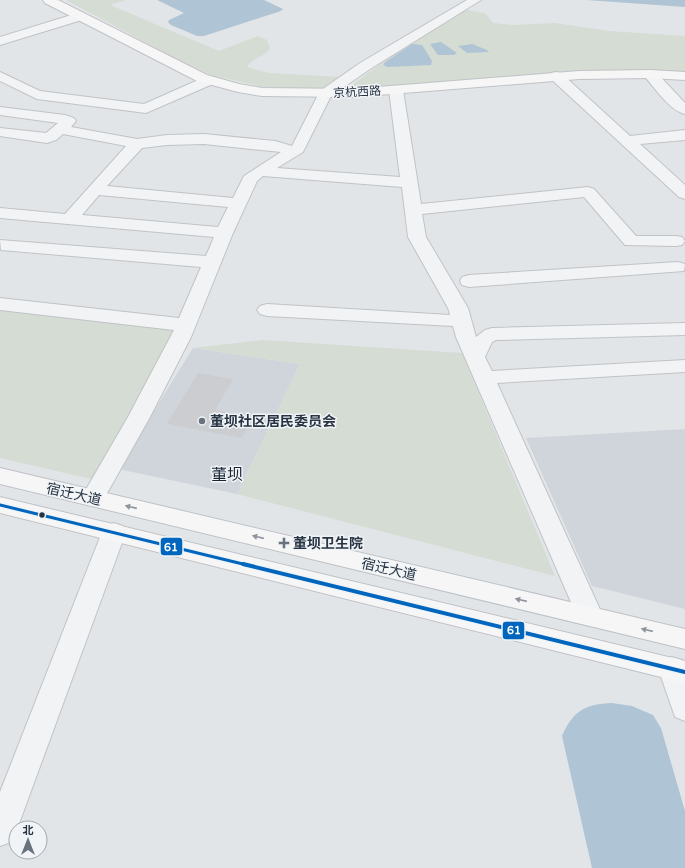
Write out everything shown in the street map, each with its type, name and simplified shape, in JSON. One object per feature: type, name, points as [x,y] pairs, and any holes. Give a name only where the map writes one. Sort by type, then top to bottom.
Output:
[{"type":"main road","name":"京杭西路","points":[[49,0],[210,80],[238,88],[262,92],[325,94],[396,90],[556,76],[650,74],[685,76]]},
{"type":"main road","name":"宿迁大道","points":[[0,476],[685,639]]},
{"type":"main road","name":"宿迁大道","points":[[0,505],[678,670]]},
{"type":"street","points":[[93,498],[139,418],[186,325],[224,233],[250,179],[260,171],[298,149],[325,94],[365,66],[475,0]]},
{"type":"street","points":[[0,41],[81,16]]},
{"type":"street","points":[[650,74],[673,100],[685,110]]},
{"type":"street","points":[[0,76],[37,94],[146,108],[210,80]]},
{"type":"street","points":[[556,76],[685,194]]},
{"type":"street","points":[[396,90],[417,237],[458,308],[466,337],[590,616]]},
{"type":"street","points":[[0,110],[68,120],[60,129],[47,138],[0,132]]},
{"type":"street","points":[[60,129],[137,144],[167,140],[204,139],[275,146],[295,151]]},
{"type":"street","points":[[628,141],[685,135]]},
{"type":"street","points":[[70,220],[137,144]]},
{"type":"street","points":[[260,171],[410,183]]},
{"type":"street","points":[[95,190],[238,203]]},
{"type":"street","points":[[414,210],[588,192],[632,241],[680,240]]},
{"type":"street","points":[[0,213],[224,233]]},
{"type":"street","points":[[469,281],[682,272],[672,251],[680,240]]},
{"type":"street","points":[[1,245],[212,262]]},
{"type":"street","points":[[0,304],[186,325]]},
{"type":"street","points":[[267,310],[462,321]]},
{"type":"street","points":[[475,357],[484,339],[492,334],[685,329]]},
{"type":"street","points":[[484,378],[685,366]]},
{"type":"street","points":[[0,832],[114,532]]},
{"type":"street","points":[[678,670],[685,709]]},
{"type":"shaded area","points":[[66,0],[126,0],[110,5],[219,51],[258,36],[267,40],[270,48],[265,54],[249,64],[247,67],[269,73],[340,77],[322,90],[268,88],[211,75],[171,56]]},
{"type":"shaded area","points":[[464,9],[486,14],[493,23],[512,25],[555,23],[609,31],[685,36],[685,73],[355,89],[351,86],[401,48]]},
{"type":"shaded area","points":[[0,307],[153,326],[178,331],[95,480],[0,458]]},
{"type":"shaded area","points":[[263,340],[462,353],[555,576],[237,494],[300,364],[193,348]]},
{"type":"shaded area","points":[[193,348],[300,364],[237,494],[118,469]]},
{"type":"shaded area","points":[[685,429],[685,609],[592,586],[526,438]]},
{"type":"water","points":[[157,0],[264,0],[283,9],[281,11],[204,36],[197,36],[171,25],[168,22],[169,20],[184,13]]},
{"type":"water","points":[[586,0],[685,0],[685,7]]},
{"type":"water","points":[[441,42],[457,53],[454,55],[438,55],[430,44]]},
{"type":"water","points":[[412,44],[422,45],[432,61],[431,65],[387,67],[384,65],[384,63]]},
{"type":"water","points":[[472,44],[489,52],[467,53],[458,46]]},
{"type":"water","points":[[612,703],[632,706],[653,715],[661,728],[685,811],[685,868],[592,868],[562,736],[571,720],[581,710],[594,705]]},
{"type":"building","points":[[198,373],[233,379],[215,410],[253,417],[242,438],[167,424]]},
{"type":"transit line","name":"61","points":[[0,505],[685,672]]},
{"type":"place","name":"董坝社区居民委员会","points":[[202,421]]},
{"type":"place","name":"董坝卫生院","points":[[284,543]]},
{"type":"district","name":"董坝","points":[[227,474]]}]
